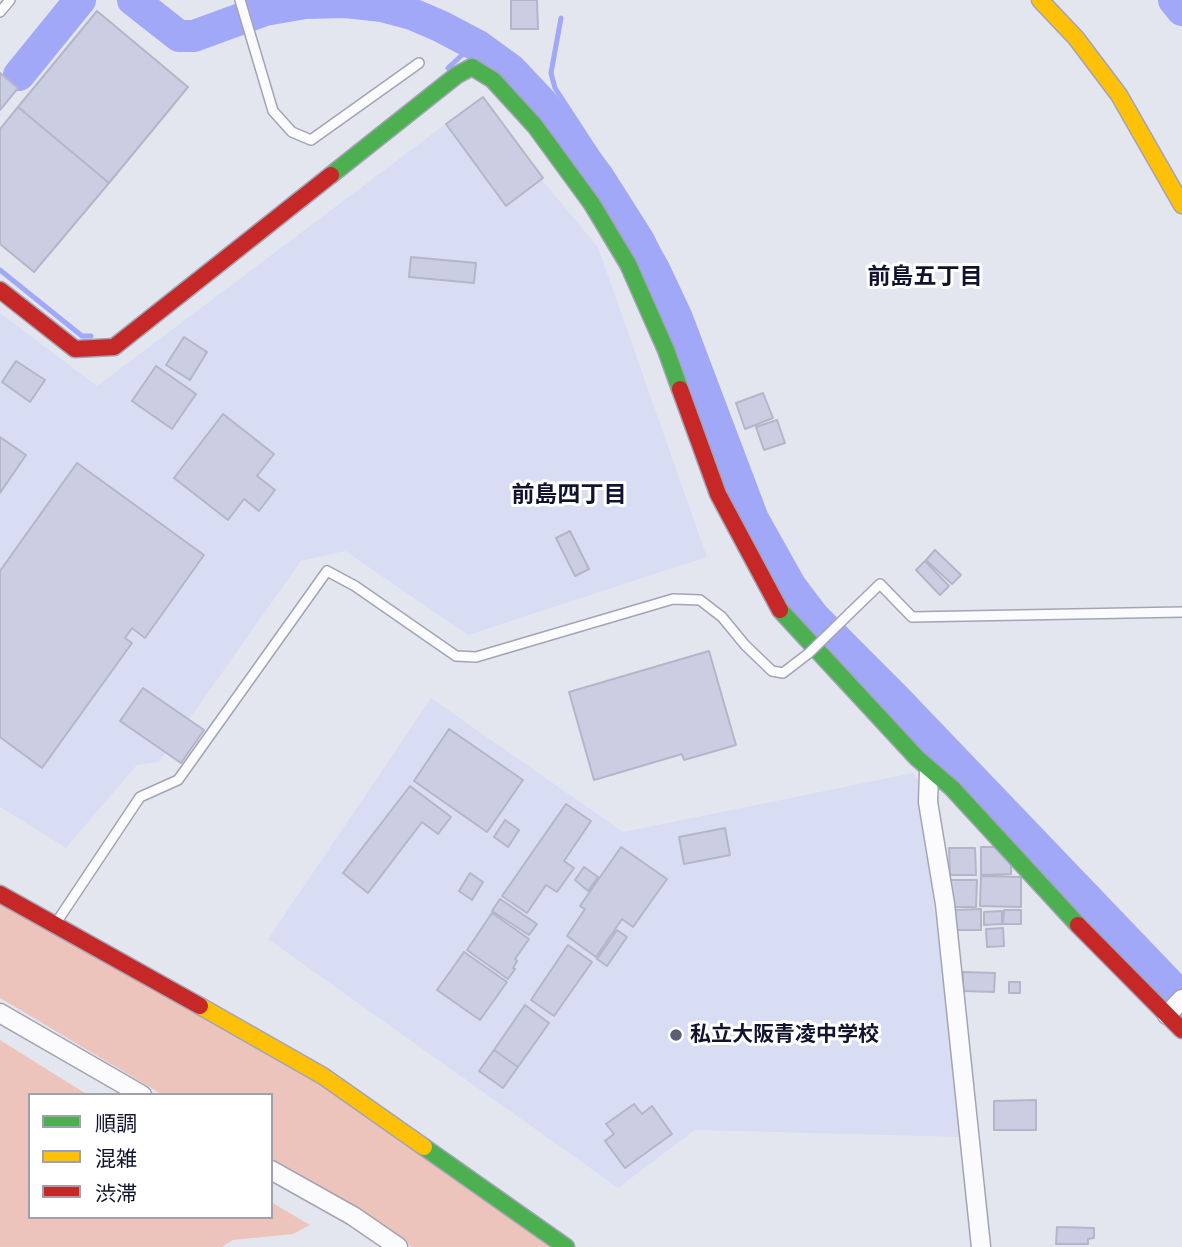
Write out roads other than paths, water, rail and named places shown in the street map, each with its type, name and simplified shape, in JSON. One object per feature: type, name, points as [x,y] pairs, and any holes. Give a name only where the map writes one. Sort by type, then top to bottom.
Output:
[{"type":"street","points":[[1040,0],[1076,38],[1119,95],[1182,205]]},
{"type":"street","points":[[0,290],[75,349],[114,347],[457,75],[472,67],[493,80],[535,126],[592,204],[628,264],[666,351],[718,494],[778,608],[929,771],[952,788],[1097,945],[1182,1030]]},
{"type":"street","points":[[929,771],[929,802],[945,904],[981,1247]]},
{"type":"street","points":[[0,894],[323,1076],[566,1247]]},
{"type":"street","points":[[1167,1015],[1182,999]]},
{"type":"street","points":[[0,1013],[139,1093]]},
{"type":"street","points":[[273,1171],[352,1216],[398,1247]]},
{"type":"lane","points":[[0,12],[10,0]]},
{"type":"lane","points":[[240,0],[273,111],[292,132],[311,140],[419,63]]},
{"type":"lane","points":[[55,924],[140,797],[178,780],[327,571],[355,586],[456,656],[476,657],[673,599],[700,600],[722,617],[745,645],[772,671],[783,673],[809,653],[880,584],[912,617],[1182,612]]},
{"type":"waterway","points":[[19,75],[80,0]]},
{"type":"waterway","points":[[133,0],[179,36],[194,36],[265,10],[305,3],[346,2],[382,6],[412,14],[440,26],[478,46],[511,70],[544,105],[599,178],[639,241],[677,324],[742,495],[766,550],[786,584],[807,613],[835,638],[1182,1004]]},
{"type":"waterway","points":[[1174,0],[1182,10]]},
{"type":"waterway","points":[[561,18],[551,73],[555,88],[645,226],[667,265],[689,312],[765,513],[802,579],[824,608],[1182,978]]},
{"type":"waterway","points":[[448,68],[474,44]]},
{"type":"waterway","points":[[0,270],[82,336],[91,336]]},
{"type":"place","name":"私立大阪青凌中学校","points":[[676,1035]]},
{"type":"district","name":"前島五丁目","points":[[925,277]]},
{"type":"district","name":"前島四丁目","points":[[569,495]]}]
